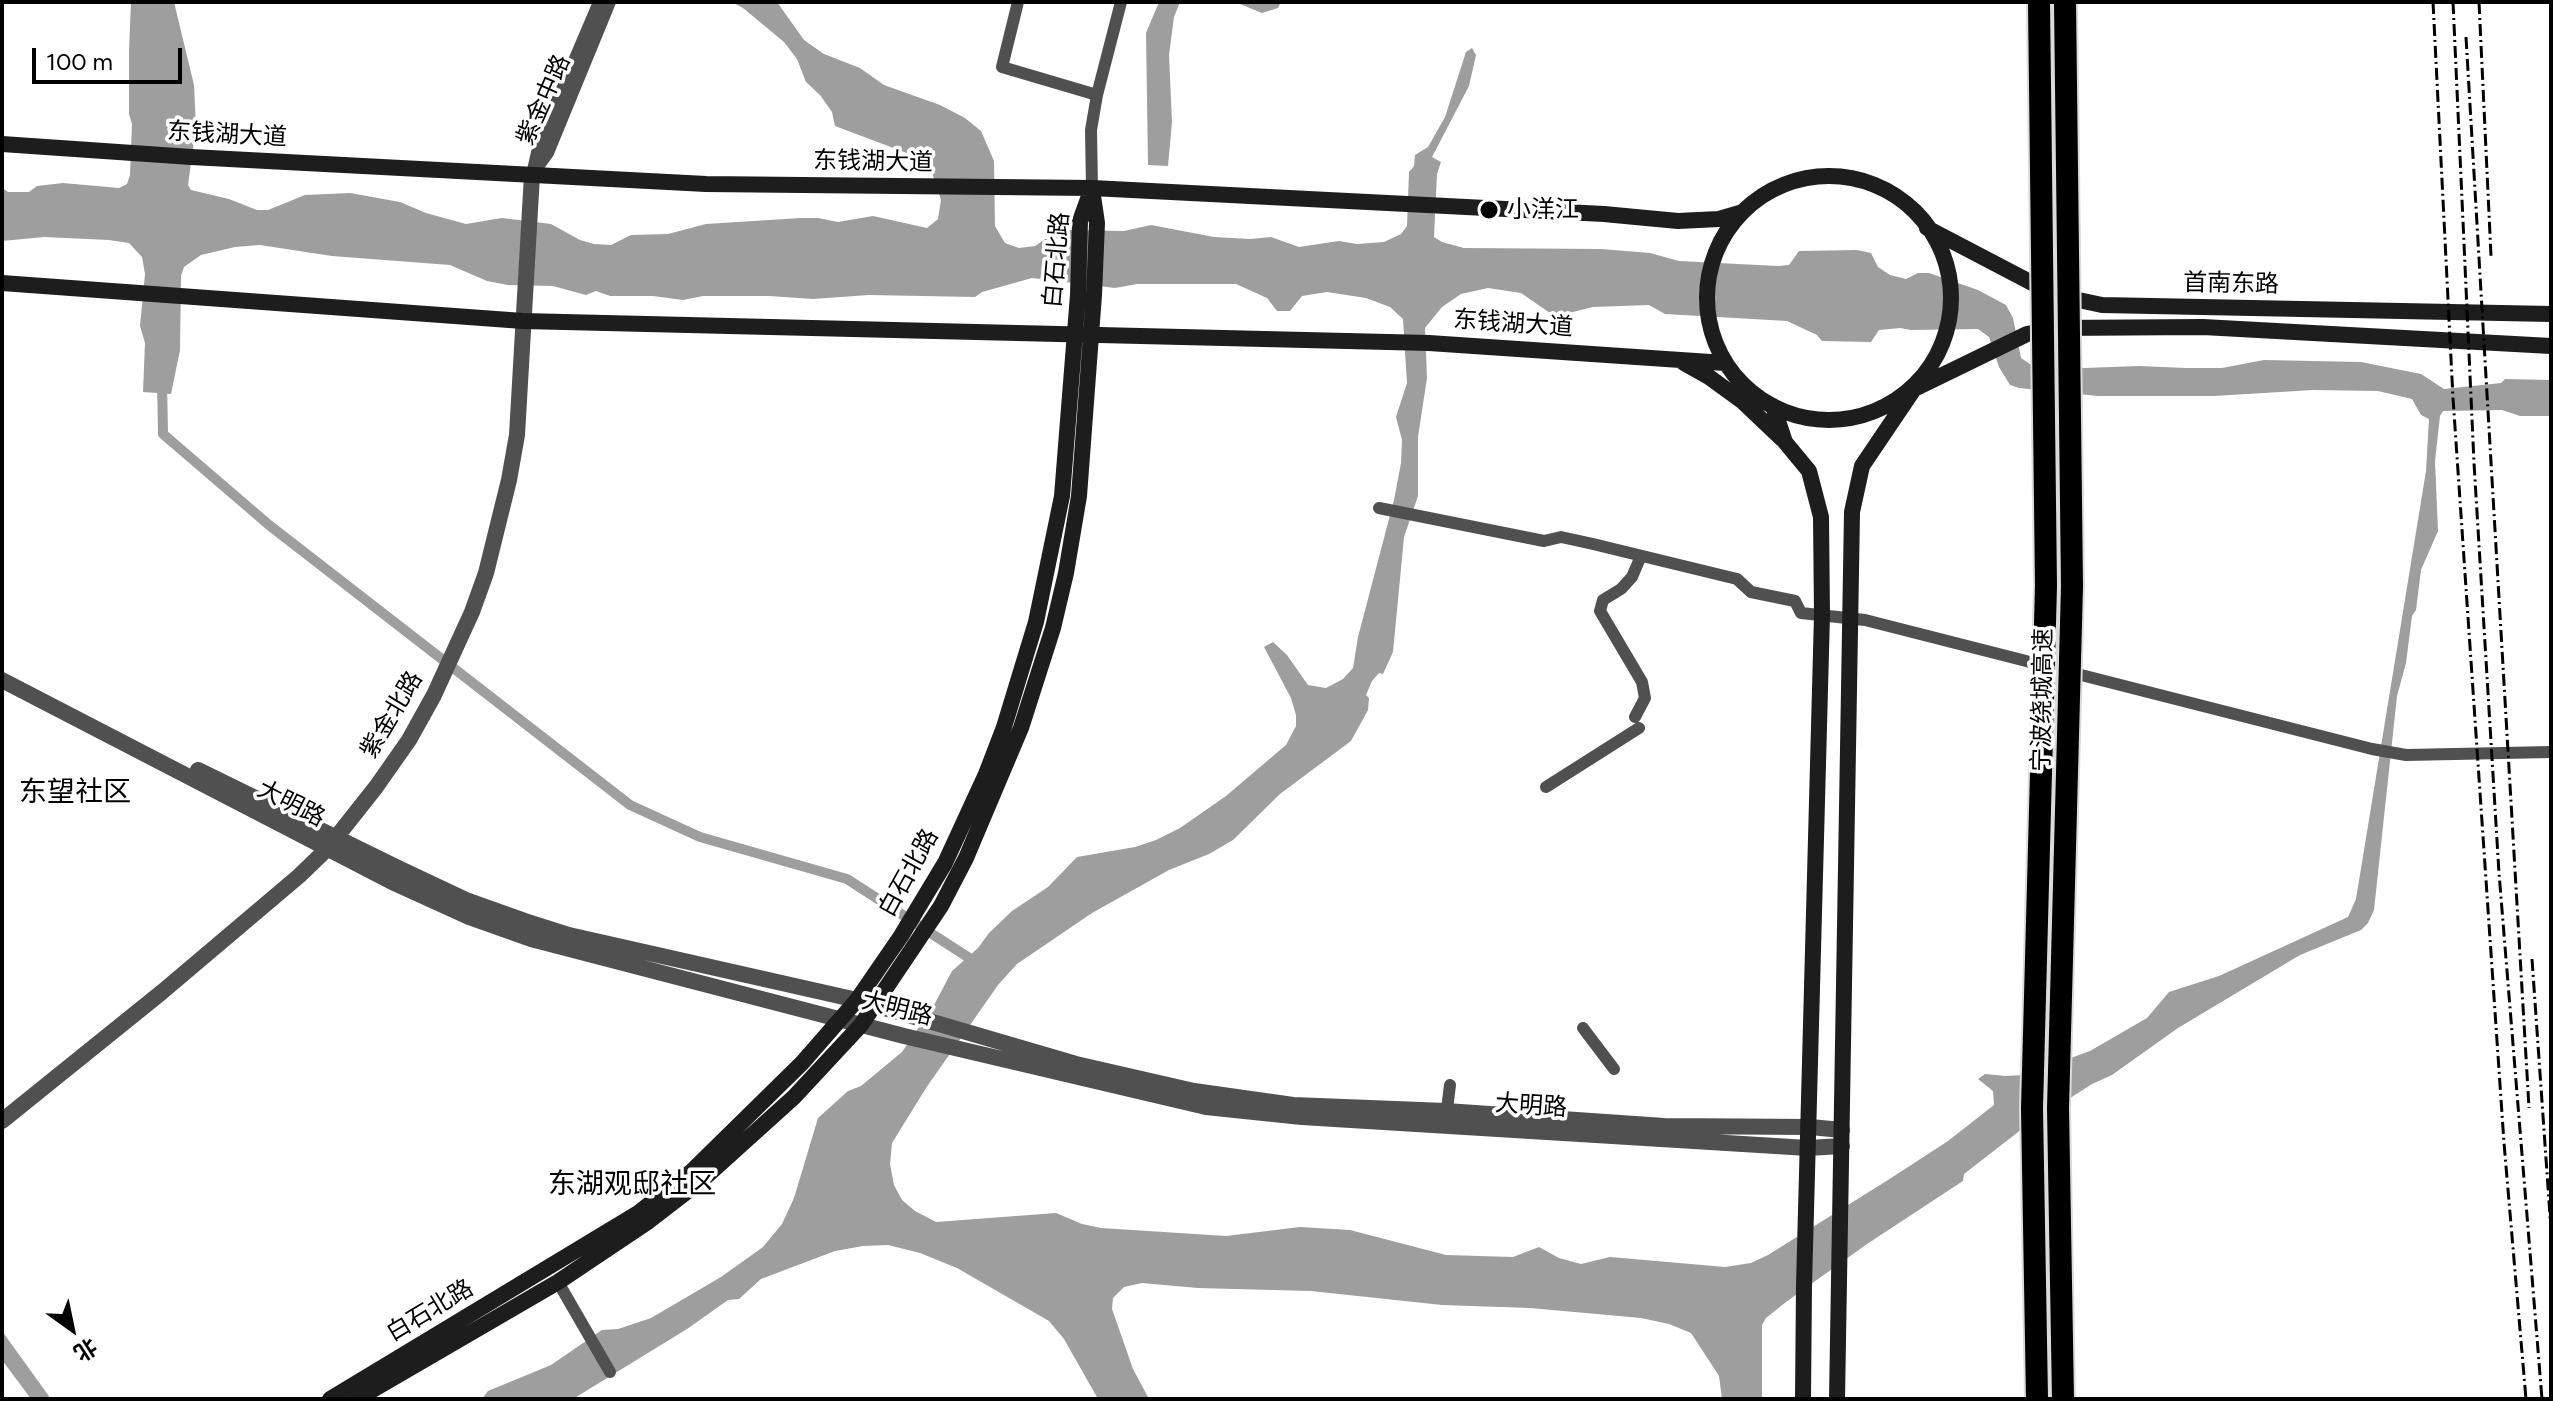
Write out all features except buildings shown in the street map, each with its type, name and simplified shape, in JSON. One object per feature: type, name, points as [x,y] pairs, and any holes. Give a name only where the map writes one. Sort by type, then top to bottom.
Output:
[{"type":"highway","name":"宁波绕城高速","points":[[2037,1399],[2032,1108],[2046,586],[2039,2]]},
{"type":"highway","name":"宁波绕城高速","points":[[2063,1399],[2058,1108],[2072,586],[2065,2]]},
{"type":"main road","name":"东钱湖大道","points":[[2,144],[706,184],[1092,188],[1604,214],[1678,221],[1719,219],[1743,212]]},
{"type":"main road","points":[[1837,1399],[1852,512],[1862,466],[1947,342],[1951,306],[1946,267],[1927,228],[1904,203],[1872,180],[1835,172],[1794,178],[1764,194],[1743,212],[1717,248],[1706,284],[1709,327],[1725,363],[1746,387],[1773,406],[1818,420],[1865,417],[1914,389]]},
{"type":"main road","name":"白石北路","points":[[1086,295],[1080,221],[1092,188]]},
{"type":"main road","name":"白石北路","points":[[357,1399],[558,1282],[649,1221],[725,1161],[794,1097],[875,1006],[909,940],[933,902],[945,863],[986,774],[1014,698],[1036,622],[1062,496],[1097,223],[1092,188]]},
{"type":"main road","name":"首南东路","points":[[1927,228],[2055,295],[2102,305],[2551,314]]},
{"type":"main road","name":"东钱湖大道","points":[[2,283],[523,321],[1429,343],[1725,363]]},
{"type":"main road","name":"首南东路","points":[[1914,389],[2027,334],[2055,328],[2203,327],[2551,346]]},
{"type":"main road","points":[[1675,359],[1709,377],[1742,401],[1785,442],[1809,471],[1821,517],[1822,615],[1803,1399]]},
{"type":"main road","points":[[1773,406],[1785,442]]},
{"type":"main road","name":"白石北路","points":[[330,1399],[638,1213],[692,1171],[802,1063],[909,940]]},
{"type":"street","name":"紫金中路","points":[[532,175],[542,137],[599,2]]},
{"type":"street","name":"紫金中路","points":[[532,175],[548,153],[610,2]]},
{"type":"street","points":[[1018,2],[1002,67],[1097,95]]},
{"type":"street","points":[[1092,188],[1091,130],[1121,2]]},
{"type":"street","name":"紫金北路","points":[[2,1121],[158,996],[299,876],[331,843],[409,740],[457,646],[486,573],[509,480],[517,435],[532,175]]},
{"type":"street","points":[[1385,509],[1544,541],[1561,537],[1737,579],[1751,592],[1795,601],[1801,613],[1852,617],[2372,749],[2406,755],[2551,752]]},
{"type":"street","points":[[1546,787],[1637,723],[1645,698],[1642,682],[1600,611],[1603,600],[1621,589],[1632,577],[1641,556]]},
{"type":"street","name":"大明路","points":[[2,667],[469,917],[531,939],[861,1025],[904,1036],[967,1042],[1194,1091],[1293,1105],[1808,1148],[1842,1138]]},
{"type":"street","name":"大明路","points":[[2,680],[331,843],[466,900],[569,935],[857,1000],[916,1018],[967,1042]]},
{"type":"street","points":[[1583,1028],[1614,1069]]},
{"type":"street","points":[[1446,1118],[1450,1085]]},
{"type":"street","name":"大明路","points":[[1446,1118],[1664,1126],[1810,1127],[1842,1138]]},
{"type":"street","points":[[558,1282],[610,1372]]},
{"type":"shaded area","points":[[131,2],[174,2],[194,85],[196,127],[188,185],[191,190],[229,199],[257,210],[268,210],[305,195],[350,193],[400,202],[466,224],[502,218],[551,224],[580,240],[611,245],[631,235],[668,234],[706,224],[801,218],[838,222],[873,216],[927,228],[938,219],[941,200],[928,161],[835,126],[832,112],[806,82],[797,59],[784,42],[732,2],[777,2],[804,40],[824,54],[860,68],[884,85],[940,105],[965,118],[981,131],[994,161],[995,226],[1005,243],[1019,248],[1035,246],[1054,233],[1068,230],[1124,231],[1151,225],[1214,237],[1271,237],[1299,247],[1339,241],[1357,244],[1384,242],[1401,234],[1407,226],[1409,172],[1414,166],[1415,155],[1428,147],[1445,117],[1466,52],[1472,48],[1476,55],[1469,86],[1432,157],[1441,162],[1437,174],[1434,237],[1442,242],[1464,248],[1601,249],[1650,253],[1679,261],[1778,266],[1789,265],[1799,251],[1857,250],[1871,253],[1878,267],[1890,275],[1906,279],[1918,273],[1929,273],[1978,290],[2006,305],[2013,318],[2021,358],[2030,364],[2084,368],[2222,368],[2264,360],[2361,362],[2421,374],[2444,389],[2501,383],[2505,379],[2551,380],[2551,416],[2520,416],[2502,410],[2443,411],[2440,416],[2435,461],[2438,531],[2421,570],[2406,663],[2397,696],[2374,910],[2368,923],[2361,930],[2300,955],[2178,1028],[2112,1075],[2092,1084],[2022,1129],[1964,1174],[1963,1181],[1786,1302],[1762,1325],[1762,1399],[1722,1399],[1719,1376],[1691,1333],[1641,1318],[1530,1308],[1442,1305],[1311,1291],[1142,1283],[1124,1287],[1113,1298],[1112,1309],[1133,1369],[1149,1399],[1098,1399],[1064,1339],[1049,1321],[957,1268],[920,1253],[888,1245],[835,1251],[761,1279],[739,1299],[728,1300],[573,1399],[482,1399],[488,1391],[551,1365],[602,1330],[618,1329],[651,1318],[721,1277],[763,1247],[782,1224],[794,1198],[818,1118],[848,1091],[861,1086],[902,1052],[934,1005],[952,971],[978,948],[989,933],[1012,911],[1048,887],[1077,857],[1135,847],[1180,828],[1226,796],[1286,745],[1296,726],[1296,715],[1291,698],[1264,647],[1273,642],[1287,655],[1308,685],[1326,688],[1343,679],[1353,668],[1401,463],[1402,440],[1396,417],[1407,383],[1403,319],[1390,307],[1366,298],[1327,292],[1302,296],[1290,311],[1277,311],[1267,298],[1236,284],[1137,284],[1115,288],[1032,278],[982,292],[975,297],[869,295],[813,299],[703,296],[683,300],[610,296],[596,291],[586,295],[553,286],[508,285],[487,281],[450,265],[332,256],[260,245],[201,255],[184,267],[181,276],[180,350],[171,394],[143,392],[145,343],[140,326],[145,274],[142,257],[129,243],[44,237],[2,241],[2,188],[8,192],[29,192],[37,186],[63,183],[119,188],[127,184],[132,124],[129,114]],"holes":[[[1488,288],[1521,293],[1550,313],[1593,307],[1649,305],[1665,314],[1787,321],[1817,335],[1822,341],[1871,342],[1879,330],[1900,328],[1978,329],[1989,337],[1999,367],[2010,385],[2019,388],[2098,396],[2378,391],[2412,399],[2421,415],[2429,419],[2426,471],[2356,899],[2348,917],[2219,976],[2169,992],[2147,1018],[2090,1051],[2024,1075],[1985,1074],[1978,1079],[1993,1091],[1994,1105],[1948,1141],[1751,1263],[1725,1267],[1610,1257],[1581,1264],[1559,1258],[1539,1247],[1513,1257],[1446,1255],[1350,1230],[1300,1227],[1226,1236],[1101,1228],[1056,1213],[936,1222],[915,1211],[902,1200],[894,1185],[890,1164],[892,1143],[926,1088],[998,985],[1017,964],[1092,913],[1169,870],[1209,854],[1233,840],[1280,794],[1351,741],[1368,710],[1369,698],[1366,695],[1372,681],[1379,673],[1383,674],[1393,652],[1404,537],[1418,496],[1418,437],[1427,378],[1425,328],[1442,307],[1461,294]]]},
{"type":"shaded area","points":[[1159,2],[1180,2],[1174,17],[1169,55],[1172,122],[1168,166],[1148,165],[1146,33]]},
{"type":"shaded area","points":[[1235,2],[1281,2],[1278,8],[1262,13]]},
{"type":"shaded area","points":[[2,1331],[51,1399],[31,1399],[2,1360]]},
{"type":"waterway","points":[[162,380],[163,434],[269,525],[630,805],[700,837],[847,879],[977,963]]},
{"type":"railway","points":[[2433,2],[2453,398],[2504,1143],[2526,1399]]},
{"type":"railway","points":[[2453,2],[2474,463],[2499,873],[2542,1399]]},
{"type":"railway","points":[[2479,2],[2491,256]]},
{"type":"railway","points":[[2466,37],[2529,1108]]},
{"type":"railway","points":[[2532,959],[2551,1230]]},
{"type":"place","name":"小洋江","points":[[1489,210]]},
{"type":"district","name":"东望社区","points":[[75,793]]},
{"type":"district","name":"东湖观邸社区","points":[[632,1185]]}]
